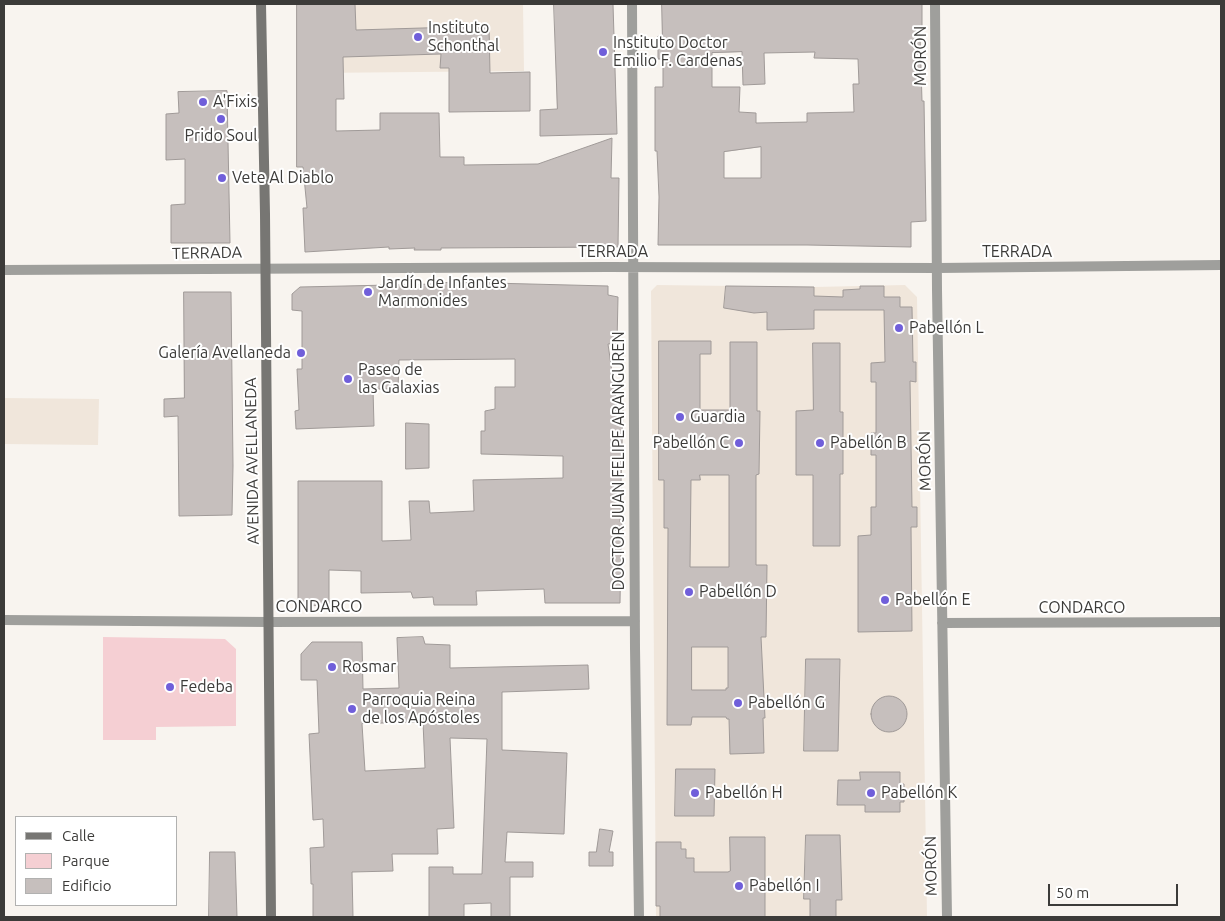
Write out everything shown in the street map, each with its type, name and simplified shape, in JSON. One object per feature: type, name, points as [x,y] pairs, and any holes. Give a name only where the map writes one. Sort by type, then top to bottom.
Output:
[{"type":"main road","name":"AVENIDA AVELLANEDA","points":[[261,4],[271,917]]},
{"type":"street","name":"DOCTOR JUAN FELIPE ARANGUREN","points":[[632,4],[632,267],[639,917]]},
{"type":"street","name":"MORÓN","points":[[935,4],[947,917]]},
{"type":"street","name":"TERRADA","points":[[4,270],[265,267],[938,268],[1221,265]]},
{"type":"street","name":"CONDARCO","points":[[4,620],[269,622],[635,621]]},
{"type":"street","name":"CONDARCO","points":[[942,623],[1221,622]]},
{"type":"shaded area","name":"Instituto Schonthal","points":[[312,4],[523,4],[524,71],[314,73]]},
{"type":"shaded area","points":[[657,285],[814,287],[905,285],[917,297],[927,917],[656,917],[651,291]]},
{"type":"shaded area","points":[[4,398],[99,399],[98,445],[4,444]]},
{"type":"green space","name":"Fedeba","points":[[103,637],[225,639],[236,649],[236,726],[156,727],[156,740],[103,740]]},
{"type":"building","points":[[297,4],[355,4],[356,30],[489,26],[490,73],[530,72],[530,111],[449,112],[449,68],[440,68],[441,54],[343,57],[344,99],[336,99],[336,131],[380,130],[380,113],[439,113],[440,157],[464,157],[464,165],[538,164],[612,138],[611,178],[619,178],[618,247],[441,248],[441,250],[414,250],[415,248],[389,249],[389,247],[305,252],[303,208],[307,208],[303,167],[297,167]]},
{"type":"building","points":[[554,4],[613,4],[617,134],[540,136],[540,110],[557,109]]},
{"type":"building","points":[[662,4],[922,4],[922,36],[920,36],[922,101],[924,101],[926,221],[911,222],[911,247],[658,245],[659,197],[657,151],[655,151],[655,87],[663,87],[663,59],[658,59],[658,36],[662,36]],"holes":[[[742,52],[743,85],[765,84],[764,53],[815,52],[814,58],[858,59],[859,84],[853,84],[854,112],[807,113],[807,122],[756,123],[756,113],[739,112],[740,87],[712,87],[712,53]],[[761,147],[761,178],[724,178],[724,152]]]},
{"type":"building","points":[[227,91],[230,243],[171,243],[171,205],[185,204],[185,159],[166,160],[166,114],[179,113],[178,92]]},
{"type":"building","points":[[451,282],[608,286],[608,295],[618,297],[617,343],[608,344],[617,407],[623,407],[620,603],[545,603],[544,589],[476,591],[477,605],[434,605],[433,597],[413,598],[411,592],[361,593],[361,571],[329,570],[329,605],[306,606],[298,601],[298,481],[382,481],[382,541],[411,540],[409,501],[429,501],[430,513],[474,511],[473,480],[563,478],[563,456],[481,454],[481,431],[485,431],[485,411],[495,409],[495,387],[515,387],[515,359],[399,360],[398,389],[373,389],[374,426],[296,429],[295,411],[299,410],[297,369],[302,369],[302,311],[292,310],[292,294],[300,287]]},
{"type":"building","points":[[726,286],[814,287],[814,296],[843,297],[843,290],[860,289],[860,286],[884,286],[884,297],[900,297],[900,307],[912,307],[913,362],[916,362],[916,382],[910,381],[912,507],[917,507],[917,527],[911,527],[912,631],[858,632],[858,536],[871,535],[871,507],[876,507],[876,455],[871,455],[871,433],[876,433],[876,382],[871,382],[871,363],[885,362],[884,310],[814,310],[814,329],[767,330],[767,312],[754,313],[724,308]]},
{"type":"building","points":[[184,292],[231,292],[232,515],[179,516],[178,416],[164,417],[164,399],[184,398]]},
{"type":"building","points":[[659,341],[711,341],[711,354],[700,354],[700,410],[730,410],[730,342],[757,342],[757,411],[760,411],[759,474],[756,475],[756,565],[767,565],[766,637],[761,637],[765,718],[763,718],[764,753],[730,754],[729,719],[726,717],[692,717],[691,725],[667,725],[668,528],[664,528],[664,480],[659,480]],"holes":[[[700,475],[729,475],[729,567],[690,567],[691,480],[700,480]],[[692,647],[728,647],[728,688],[726,690],[692,690]]]},
{"type":"building","name":"Pabellón B","points":[[813,343],[840,343],[840,412],[843,412],[843,474],[840,474],[840,546],[813,546],[813,475],[796,475],[796,411],[813,410]]},
{"type":"building","points":[[406,423],[429,424],[429,468],[406,469]]},
{"type":"building","points":[[423,637],[425,644],[450,645],[450,668],[588,665],[589,689],[502,692],[502,750],[567,753],[564,834],[507,832],[505,862],[533,862],[533,877],[510,877],[510,917],[491,917],[491,903],[464,904],[464,917],[429,917],[429,867],[453,867],[453,874],[482,874],[487,739],[450,738],[454,828],[437,829],[438,854],[392,854],[393,871],[352,872],[353,917],[313,917],[310,848],[324,847],[323,819],[313,820],[309,734],[319,733],[317,680],[301,680],[301,654],[312,642],[362,642],[363,689],[399,688],[397,638]],"holes":[[[423,722],[425,768],[365,771],[362,724]]]},
{"type":"building","points":[[806,659],[840,659],[838,751],[804,751]]},
{"type":"building","points":[[889,696],[896,697],[902,701],[906,707],[906,721],[902,727],[896,731],[889,732],[882,731],[876,727],[872,721],[871,714],[872,707],[876,701],[882,697]]},
{"type":"building","name":"Pabellón H","points":[[676,769],[715,769],[714,816],[675,816]]},
{"type":"building","name":"Pabellón K","points":[[860,772],[900,772],[900,784],[904,784],[904,802],[900,802],[900,812],[865,812],[865,805],[837,805],[838,780],[860,780]]},
{"type":"building","points":[[600,829],[613,831],[609,852],[613,852],[613,866],[589,866],[589,852],[596,852]]},
{"type":"building","points":[[806,835],[840,835],[842,900],[836,900],[836,917],[810,917],[810,899],[804,899]]},
{"type":"building","points":[[730,837],[765,837],[765,917],[660,917],[660,906],[656,906],[656,842],[681,842],[681,849],[686,849],[686,858],[694,858],[694,872],[728,872],[730,871]]},
{"type":"building","points":[[210,852],[235,852],[237,917],[209,917]]},
{"type":"place","name":"Instituto Schonthal","points":[[418,37]]},
{"type":"place","name":"Instituto Doctor Emilio F. Cardenas","points":[[603,52]]},
{"type":"place","name":"A'Fixis","points":[[203,102]]},
{"type":"place","name":"Prido Soul","points":[[221,119]]},
{"type":"place","name":"Vete Al Diablo","points":[[222,178]]},
{"type":"place","name":"Jardín de Infantes Marmonides","points":[[368,292]]},
{"type":"place","name":"Pabellón L","points":[[899,328]]},
{"type":"place","name":"Galería Avellaneda","points":[[301,353]]},
{"type":"place","name":"Paseo de las Galaxias","points":[[348,379]]},
{"type":"place","name":"Guardia","points":[[680,417]]},
{"type":"place","name":"Pabellón C","points":[[739,443]]},
{"type":"place","name":"Pabellón B","points":[[820,443]]},
{"type":"place","name":"Pabellón D","points":[[689,592]]},
{"type":"place","name":"Pabellón E","points":[[885,600]]},
{"type":"place","name":"Rosmar","points":[[332,667]]},
{"type":"place","name":"Fedeba","points":[[170,687]]},
{"type":"place","name":"Pabellón G","points":[[738,703]]},
{"type":"place","name":"Parroquia Reina de los Apóstoles","points":[[352,709]]},
{"type":"place","name":"Pabellón H","points":[[695,793]]},
{"type":"place","name":"Pabellón K","points":[[871,793]]},
{"type":"place","name":"Pabellón I","points":[[739,886]]}]
